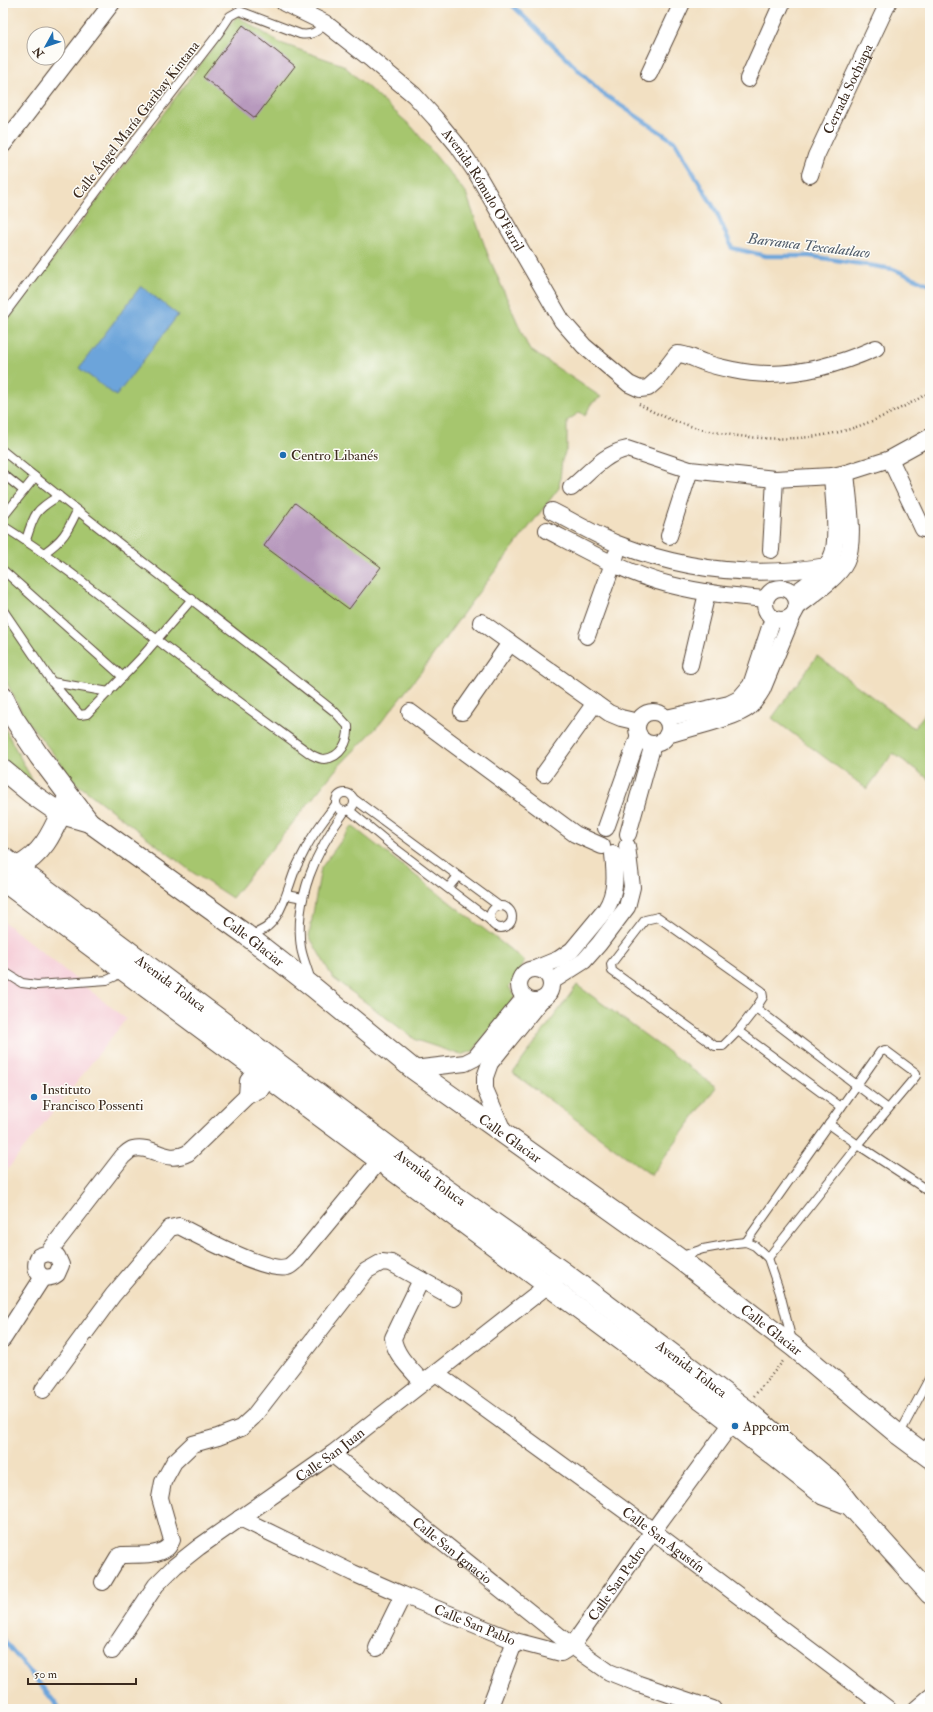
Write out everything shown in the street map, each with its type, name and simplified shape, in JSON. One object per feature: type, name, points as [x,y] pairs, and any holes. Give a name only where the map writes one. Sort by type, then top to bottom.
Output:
[{"type":"street","points":[[3,145],[112,3]]},
{"type":"street","name":"Avenida Rómulo O'Farril","points":[[284,3],[372,60],[414,95],[458,146],[481,181],[562,321],[584,346],[629,384],[640,389],[648,388],[657,380],[677,354],[686,354],[704,362],[734,370],[768,375],[801,372],[820,368],[854,358],[876,348]]},
{"type":"street","points":[[649,74],[682,3]]},
{"type":"street","points":[[748,79],[782,3]]},
{"type":"street","name":"Cerrada Sochiapa","points":[[810,175],[816,156],[888,3]]},
{"type":"street","points":[[571,488],[605,458],[618,450],[627,449],[690,470],[775,479],[839,474],[890,459],[930,437]]},
{"type":"street","points":[[890,459],[922,529]]},
{"type":"street","points":[[669,536],[690,470]]},
{"type":"street","points":[[794,606],[789,590],[782,587],[769,593],[765,599],[765,606],[768,613],[773,618],[780,620],[787,619],[794,606],[827,566],[832,557],[835,542],[839,474]]},
{"type":"street","points":[[481,622],[609,713],[638,728],[645,741],[653,744],[661,741],[667,735],[738,714],[748,708],[757,699],[762,690],[794,606],[837,574],[846,562],[851,545],[839,474]]},
{"type":"street","points":[[771,550],[775,479]]},
{"type":"street","points":[[552,511],[619,544],[654,557],[712,570],[783,572],[827,566]]},
{"type":"street","points":[[547,530],[613,564],[669,585],[707,593],[765,599]]},
{"type":"street","points":[[587,636],[619,544]]},
{"type":"street","points":[[690,665],[707,593]]},
{"type":"street","points":[[666,718],[729,704],[742,696],[751,685],[773,618]]},
{"type":"street","points":[[462,712],[510,643]]},
{"type":"street","name":"Calle Glaciar","points":[[3,697],[13,717],[39,756],[89,822],[245,934],[313,987],[413,1069],[677,1257],[794,1347],[899,1435],[927,1450]]},
{"type":"street","points":[[544,774],[595,703]]},
{"type":"street","points":[[410,712],[575,834],[607,850],[618,853],[628,840],[653,744]]},
{"type":"street","points":[[541,1000],[532,1001],[524,997],[520,991],[519,982],[522,974],[529,969],[537,968],[559,959],[572,950],[610,903],[615,888],[607,850],[601,840],[602,833],[606,828],[643,715],[651,712],[659,713],[666,718],[669,727],[667,735]]},
{"type":"street","name":"Calle Glaciar","points":[[3,770],[32,794],[61,814],[89,822]]},
{"type":"street","points":[[10,862],[30,861],[45,845],[69,795]]},
{"type":"street","points":[[551,982],[584,961],[627,907],[632,887],[628,840],[624,828],[612,826],[606,828]]},
{"type":"street","name":"Avenida Toluca","points":[[10,862],[129,962],[268,1067],[564,1272],[738,1416]]},
{"type":"street","name":"Avenida Toluca","points":[[3,881],[129,962]]},
{"type":"street","points":[[504,1133],[485,1089],[485,1077],[490,1062],[541,1000],[547,996],[550,990],[551,982],[548,976],[544,971],[537,968]]},
{"type":"street","points":[[413,1069],[465,1063],[475,1058],[524,997]]},
{"type":"street","points":[[3,1339],[43,1277],[36,1270],[35,1266],[38,1256],[48,1253],[123,1156],[132,1149],[141,1148],[170,1157],[180,1157],[188,1153],[247,1096],[261,1089],[268,1067]]},
{"type":"street","name":"Avenida Toluca","points":[[268,1067],[380,1161],[549,1286],[833,1483],[850,1505],[930,1594]]},
{"type":"street","points":[[43,1390],[113,1295],[170,1228],[179,1226],[242,1257],[278,1267],[287,1267],[297,1260],[380,1161]]},
{"type":"street","points":[[103,1582],[118,1557],[122,1555],[160,1552],[168,1548],[172,1540],[160,1498],[163,1482],[174,1462],[193,1444],[218,1437],[241,1428],[253,1417],[366,1271],[382,1262],[391,1262],[454,1298]]},
{"type":"street","name":"Calle San Juan","points":[[112,1651],[156,1585],[175,1566],[199,1547],[332,1454],[549,1286],[564,1272]]},
{"type":"street","points":[[421,1280],[393,1338],[394,1345],[400,1356],[423,1383]]},
{"type":"street","name":"Calle San Agustín","points":[[436,1374],[653,1531],[888,1709]]},
{"type":"street","name":"Calle San Pedro","points":[[572,1646],[653,1531],[738,1416]]},
{"type":"street","name":"Calle San Ignacio","points":[[332,1454],[572,1646]]},
{"type":"street","name":"Calle San Pablo","points":[[240,1518],[353,1573],[515,1641],[561,1653],[572,1646]]},
{"type":"street","points":[[377,1648],[403,1595]]},
{"type":"street","points":[[489,1709],[515,1641]]},
{"type":"street","points":[[572,1646],[609,1672],[638,1684],[713,1709]]},
{"type":"street","points":[[916,1709],[930,1697]]},
{"type":"lane","name":"Calle Ángel María Garibay Kintana","points":[[3,316],[134,142],[218,34],[230,16],[239,11],[245,12],[300,34],[309,36],[323,27]]},
{"type":"lane","points":[[3,451],[77,511],[192,599],[335,712],[348,726],[348,735],[345,744],[335,757],[323,760],[312,755],[157,640],[90,586],[26,540],[3,526]]},
{"type":"lane","points":[[3,474],[24,491]]},
{"type":"lane","points":[[3,517],[35,477]]},
{"type":"lane","points":[[26,540],[32,518],[44,505],[59,496]]},
{"type":"lane","points":[[44,553],[58,543],[67,533],[77,511]]},
{"type":"lane","points":[[3,570],[123,677]]},
{"type":"lane","points":[[3,610],[52,682],[80,715],[87,714],[109,692],[192,599]]},
{"type":"lane","points":[[52,682],[109,692]]},
{"type":"lane","points":[[245,934],[258,933],[273,921],[287,895],[295,870],[306,848],[320,824],[336,804],[340,793],[348,793],[354,799],[499,906],[508,908],[511,913],[511,922],[503,928],[494,925],[491,921],[347,810],[338,807],[336,804]]},
{"type":"lane","points":[[313,987],[302,949],[300,914],[303,898],[313,866],[338,820],[347,810],[352,807],[354,799]]},
{"type":"lane","points":[[375,832],[384,821]]},
{"type":"lane","points":[[396,849],[405,837]]},
{"type":"lane","points":[[448,888],[458,876]]},
{"type":"lane","points":[[287,895],[303,898]]},
{"type":"lane","points":[[491,921],[492,911],[499,906]]},
{"type":"lane","points":[[658,918],[762,991],[763,997],[738,1031],[723,1046],[715,1046],[612,971],[612,964],[645,920],[658,918]]},
{"type":"lane","points":[[3,971],[22,983],[37,985],[107,980],[114,977],[129,962]]},
{"type":"lane","points":[[756,1008],[888,1109]]},
{"type":"lane","points":[[738,1031],[841,1107]]},
{"type":"lane","points":[[746,1242],[880,1052],[883,1050],[916,1073],[916,1076],[858,1145],[768,1258]]},
{"type":"lane","points":[[829,1124],[858,1145],[930,1192]]},
{"type":"lane","points":[[677,1257],[704,1249],[746,1242],[755,1246],[768,1258],[780,1292],[794,1347]]},
{"type":"lane","points":[[899,1435],[930,1377]]},
{"type":"path","points":[[637,403],[648,410],[691,426],[716,433],[761,438],[784,438],[816,436],[849,429],[892,412],[930,392]]},
{"type":"path","points":[[738,1416],[794,1347]]},
{"type":"shaded area","name":"Instituto Francisco Possenti","points":[[3,921],[126,1019],[3,1175]]},
{"type":"green space","name":"Centro Libanés","points":[[237,16],[280,43],[343,65],[412,127],[466,193],[488,255],[529,349],[601,397],[591,404],[585,416],[580,412],[567,421],[567,448],[562,460],[559,488],[472,601],[421,672],[379,725],[337,768],[232,898],[192,872],[76,783],[23,715],[3,675],[3,326]]},
{"type":"green space","points":[[817,656],[914,728],[930,707],[930,780],[893,753],[867,789],[772,718]]},
{"type":"green space","points":[[3,725],[38,791],[3,759]]},
{"type":"green space","points":[[352,826],[525,961],[509,987],[515,997],[473,1051],[461,1055],[416,1040],[333,978],[309,936],[321,868]]},
{"type":"green space","points":[[577,985],[716,1087],[651,1175],[513,1073]]},
{"type":"water","points":[[141,286],[178,315],[116,396],[79,368]]},
{"type":"building","points":[[243,25],[295,66],[255,118],[203,77]]},
{"type":"building","points":[[295,503],[381,567],[349,609],[264,546]]},
{"type":"waterway","name":"Barranca Texcalatlaco","points":[[510,3],[602,93],[675,142],[716,211],[732,248],[766,256],[810,256],[893,269],[930,285]]},
{"type":"waterway","points":[[3,1639],[60,1709]]},
{"type":"place","name":"Centro Libanés","points":[[283,455]]},
{"type":"place","name":"Instituto Francisco Possenti","points":[[34,1097]]},
{"type":"place","name":"Appcom","points":[[735,1426]]}]
